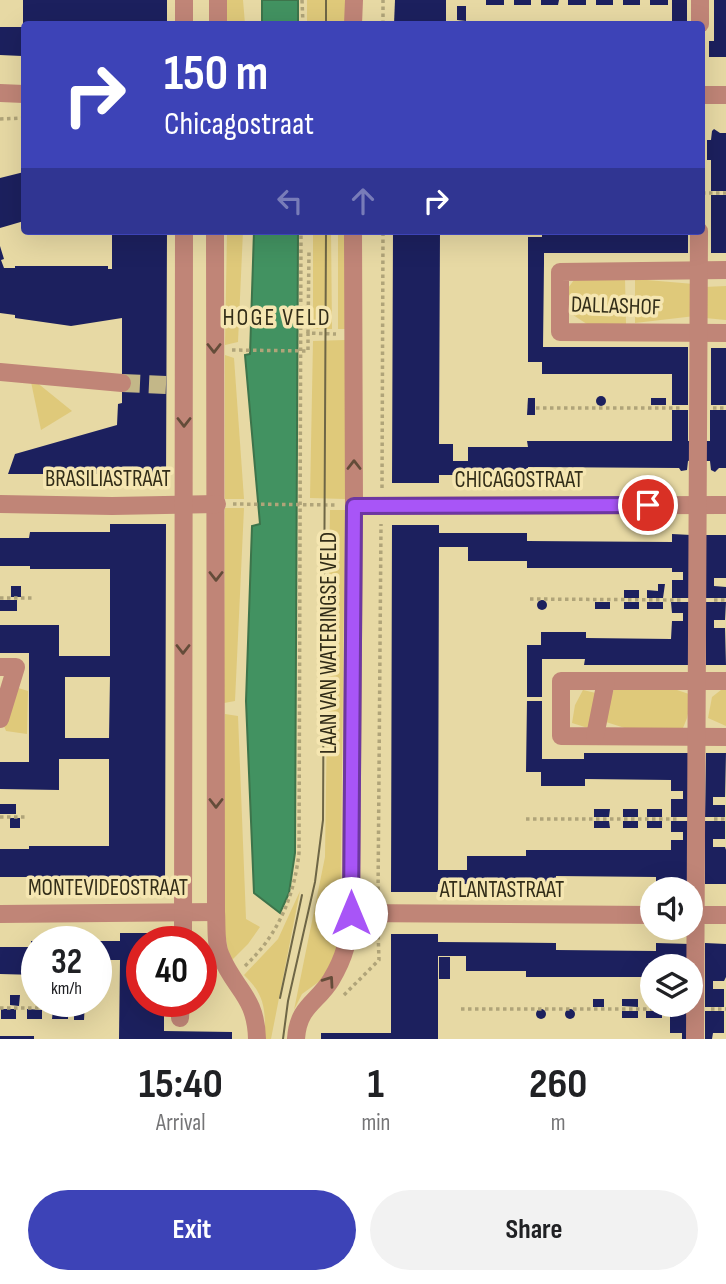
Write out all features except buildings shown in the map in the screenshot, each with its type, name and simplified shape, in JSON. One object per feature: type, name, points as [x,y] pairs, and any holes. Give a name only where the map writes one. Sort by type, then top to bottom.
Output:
[{"type":"street","points":[[184,0],[184,21]]},
{"type":"street","points":[[218,0],[218,21]]},
{"type":"street","points":[[354,0],[354,21]]},
{"type":"street","points":[[700,0],[700,21]]},
{"type":"street","points":[[0,93],[21,94]]},
{"type":"street","points":[[705,95],[726,95]]},
{"type":"street","points":[[184,235],[175,385],[184,503],[184,926]]},
{"type":"street","points":[[215,235],[216,912],[219,953],[248,998],[257,1022],[257,1039]]},
{"type":"street","name":"LAAN VAN WATERINGSE VELD","points":[[296,1039],[302,1013],[330,982],[347,950],[351,913],[354,506],[352,235]]},
{"type":"street","points":[[694,877],[699,235]]},
{"type":"street","name":"DALLASHOF","points":[[726,270],[560,272],[560,332],[726,333]]},
{"type":"street","points":[[0,372],[122,383]]},
{"type":"street","name":"BRASILIASTRAAT","points":[[0,504],[216,504]]},
{"type":"street","name":"CHICAGOSTRAAT","points":[[354,506],[726,505]]},
{"type":"street","points":[[0,667],[16,667],[0,719]]},
{"type":"street","points":[[726,681],[561,681],[561,736],[726,737]]},
{"type":"street","points":[[595,736],[606,681]]},
{"type":"street","name":"MONTEVIDEOSTRAAT","points":[[0,914],[216,912]]},
{"type":"street","name":"ATLANTASTRAAT","points":[[351,913],[640,915]]},
{"type":"street","points":[[703,915],[726,915]]},
{"type":"street","points":[[695,1017],[695,1039]]},
{"type":"path","points":[[302,0],[303,21]]},
{"type":"path","points":[[383,0],[383,21]]},
{"type":"path","points":[[0,119],[21,118]]},
{"type":"path","points":[[705,193],[726,193]]},
{"type":"path","points":[[232,977],[270,938],[288,905],[296,881],[299,853],[302,235]]},
{"type":"path","points":[[341,998],[379,960],[383,235]]},
{"type":"path","points":[[308,334],[309,251]]},
{"type":"path","points":[[245,350],[300,351]]},
{"type":"path","points":[[536,408],[726,408]]},
{"type":"path","points":[[253,504],[354,506]]},
{"type":"path","points":[[0,598],[32,598]]},
{"type":"path","points":[[530,599],[726,600]]},
{"type":"path","points":[[0,817],[28,817]]},
{"type":"path","points":[[526,819],[726,819]]},
{"type":"path","points":[[0,1008],[21,1008]]},
{"type":"path","points":[[461,1009],[640,1009]]},
{"type":"shaded area","points":[[226,0],[243,0],[245,21],[226,21]]},
{"type":"shaded area","points":[[262,0],[298,0],[298,21],[262,21]]},
{"type":"shaded area","points":[[307,0],[346,0],[346,21],[307,21]]},
{"type":"shaded area","points":[[227,235],[243,235],[238,342],[225,345]]},
{"type":"shaded area","points":[[254,235],[298,235],[295,853],[289,893],[280,913],[254,893],[246,701],[252,526],[260,524],[245,355],[250,354]]},
{"type":"shaded area","points":[[313,235],[331,235],[332,329],[313,329]]},
{"type":"shaded area","points":[[338,235],[346,235],[345,329],[338,329]]},
{"type":"shaded area","points":[[625,278],[626,324],[593,328],[570,313],[568,288],[574,280]]},
{"type":"shaded area","points":[[635,279],[694,284],[695,316],[635,323]]},
{"type":"shaded area","points":[[726,286],[726,320],[705,318],[704,287]]},
{"type":"shaded area","points":[[345,340],[345,499],[310,498],[313,341]]},
{"type":"shaded area","points":[[225,355],[234,358],[244,499],[225,499]]},
{"type":"shaded area","points":[[30,377],[72,411],[41,430]]},
{"type":"shaded area","points":[[225,508],[244,508],[235,701],[224,703]]},
{"type":"shaded area","points":[[330,510],[345,510],[340,940],[337,957],[324,978],[302,994],[294,1010],[325,857]]},
{"type":"shaded area","points":[[616,686],[665,686],[692,695],[681,733],[628,729],[606,722],[607,702]]},
{"type":"shaded area","points":[[726,686],[726,726],[708,718],[712,697]]},
{"type":"shaded area","points":[[15,687],[28,691],[27,734],[6,731],[4,726]]},
{"type":"shaded area","points":[[583,690],[600,694],[588,728],[572,723],[575,705]]},
{"type":"shaded area","points":[[225,714],[238,716],[246,919],[260,927],[230,962],[223,921]]},
{"type":"shaded area","points":[[300,891],[271,1039],[265,1039],[263,1004],[257,990],[244,975],[278,939]]},
{"type":"tunnel","points":[[122,383],[166,385]]},
{"type":"tram line","points":[[326,0],[326,21]]},
{"type":"tram line","points":[[283,1039],[288,1001],[315,882],[323,820],[326,235]]},
{"type":"tram line","points":[[280,998],[302,895]]},
{"type":"district","name":"HOGE VELD","points":[[277,317]]},
{"type":"route","points":[[351,913],[354,506],[648,505]]}]
